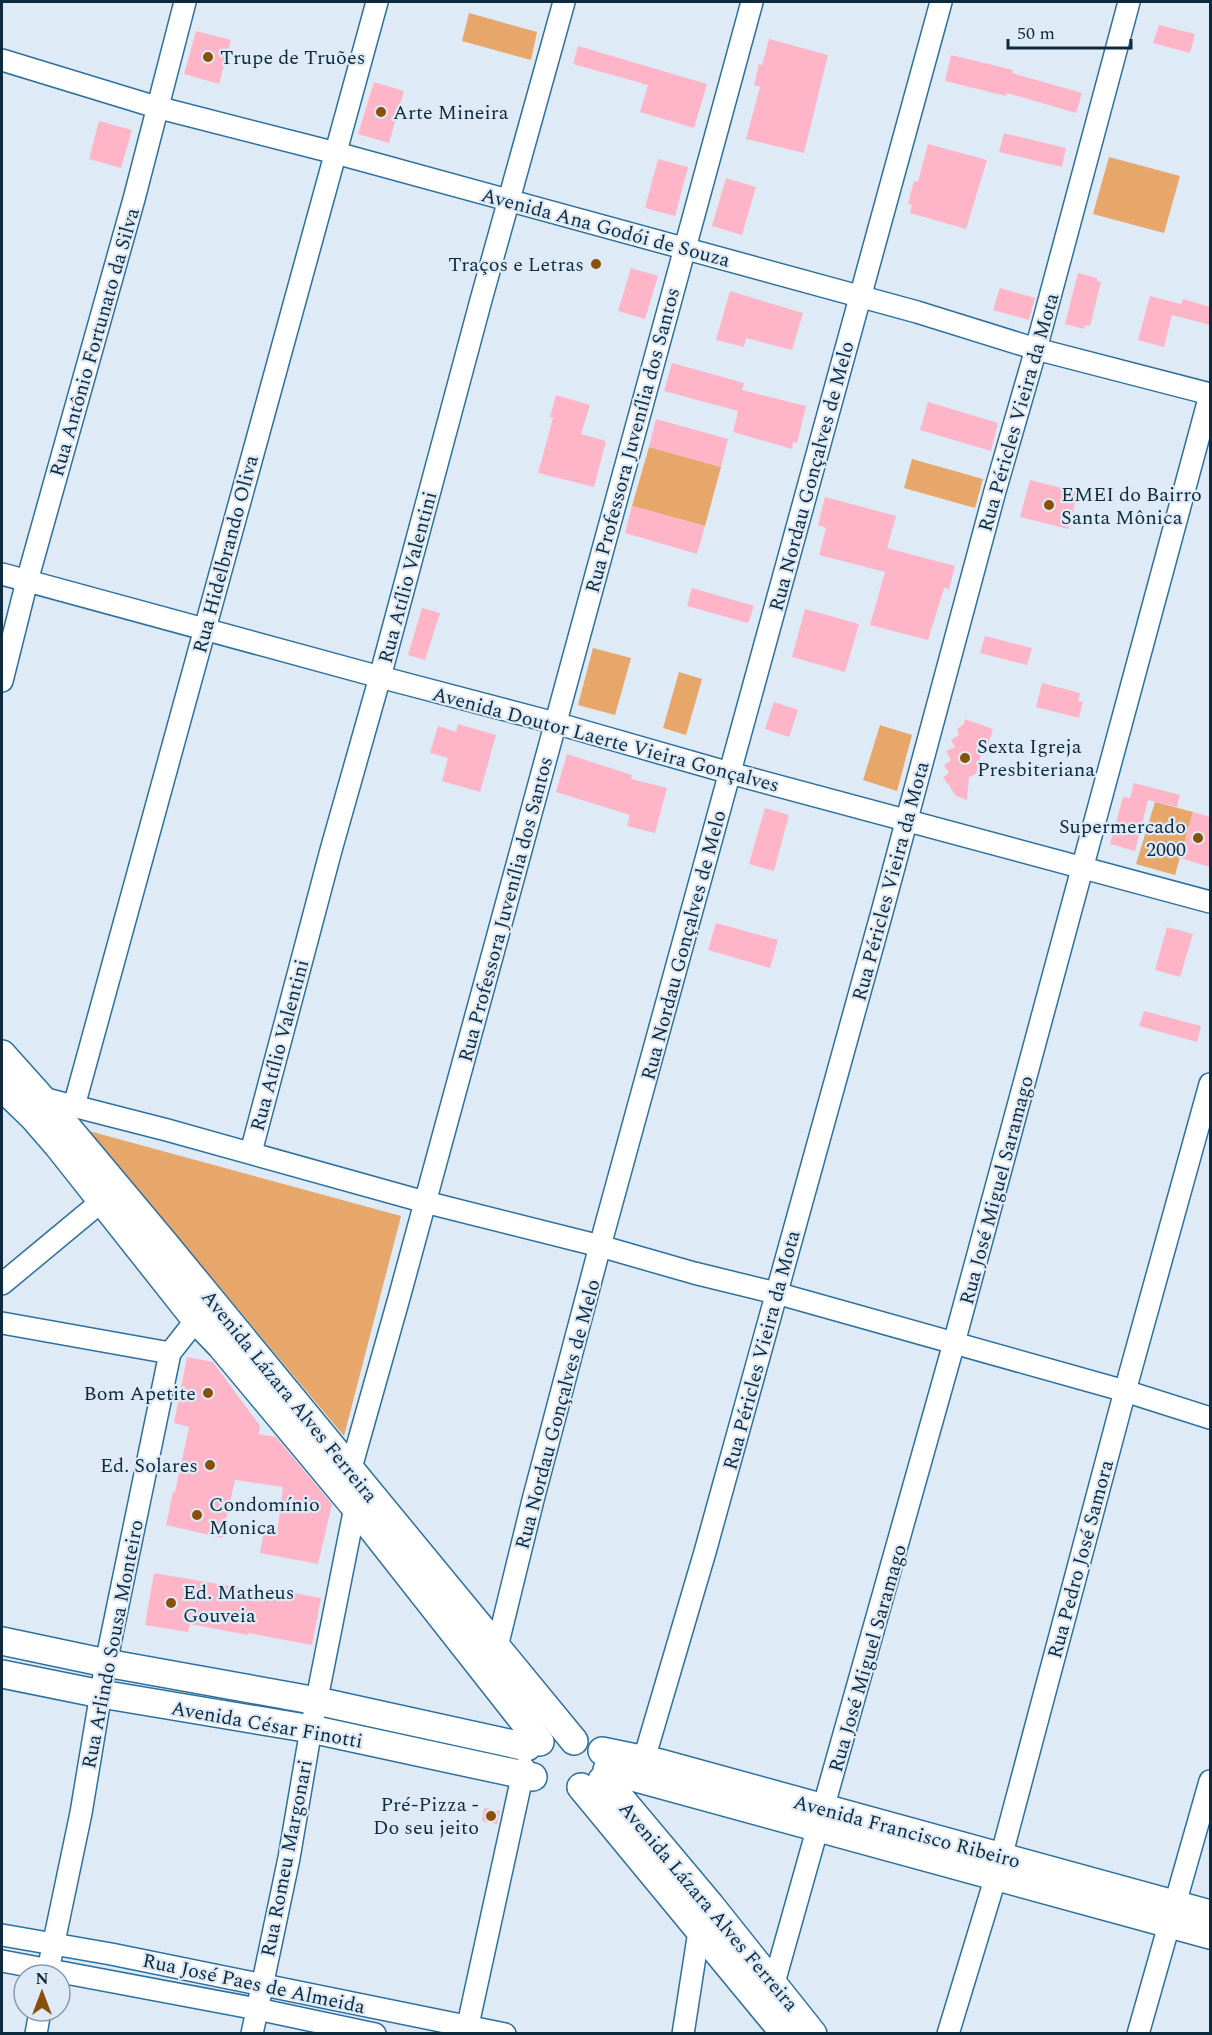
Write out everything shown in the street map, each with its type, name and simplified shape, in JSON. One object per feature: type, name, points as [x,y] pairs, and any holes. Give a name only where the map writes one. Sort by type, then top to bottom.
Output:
[{"type":"main road","name":"Avenida Lázara Alves Ferreira","points":[[2,1054],[42,1098],[196,1320],[221,1346],[262,1378],[351,1468],[375,1501],[574,1741]]},
{"type":"main road","name":"Avenida Lázara Alves Ferreira","points":[[2,1087],[109,1196],[262,1378],[355,1507],[529,1762]]},
{"type":"main road","name":"Avenida César Finotti","points":[[2,1641],[106,1663],[317,1701],[529,1762]]},
{"type":"main road","name":"Avenida César Finotti","points":[[2,1674],[101,1694],[529,1762]]},
{"type":"main road","points":[[574,1741],[592,1745],[598,1772],[546,1782],[529,1762],[574,1741]]},
{"type":"main road","name":"Avenida Francisco Ribeiro","points":[[598,1772],[644,1759],[822,1818],[1172,1914],[1210,1935]]},
{"type":"main road","name":"Avenida Lázara Alves Ferreira","points":[[598,1772],[699,1931],[785,2034]]},
{"type":"main road","name":"Avenida Lázara Alves Ferreira","points":[[598,1772],[774,1983],[813,2034]]},
{"type":"main road","name":"Avenida Francisco Ribeiro","points":[[598,1772],[822,1818]]},
{"type":"main road","name":"Avenida Francisco Ribeiro","points":[[1172,1914],[1210,1914]]},
{"type":"street","name":"Rua Antônio Fortunato da Silva","points":[[2,681],[27,581],[134,199],[185,2]]},
{"type":"street","name":"Rua Hidelbrando Oliva","points":[[74,1106],[377,2]]},
{"type":"street","name":"Rua Atílio Valentini","points":[[251,1152],[331,850],[564,2]]},
{"type":"street","name":"Rua Professora Juvenília dos Santos","points":[[351,1468],[752,2]]},
{"type":"street","name":"Rua Nordau Gonçalves de Melo","points":[[497,1647],[600,1246],[941,2]]},
{"type":"street","name":"Rua Péricles Vieira da Mota","points":[[644,1759],[702,1562],[992,502],[1036,349],[1129,2]]},
{"type":"street","name":"Avenida Ana Godói de Souza","points":[[2,60],[156,107],[336,153],[860,296],[1036,349],[1210,394]]},
{"type":"street","name":"Rua José Miguel Saramago","points":[[774,1983],[954,1343],[1210,394]]},
{"type":"street","name":"Avenida Doutor Laerte Vieira Gonçalves","points":[[2,574],[1210,902]]},
{"type":"street","name":"Rua Pedro José Samora","points":[[948,2034],[998,1867],[1125,1391],[1210,1084]]},
{"type":"street","points":[[42,1098],[251,1152],[425,1202],[776,1293],[1125,1391],[1210,1418]]},
{"type":"street","points":[[2,1284],[109,1196]]},
{"type":"street","name":"Rua Arlindo Sousa Monteiro","points":[[49,1963],[81,1813],[106,1663],[170,1353],[196,1320]]},
{"type":"street","points":[[2,1323],[170,1353]]},
{"type":"street","name":"Rua Romeu Margonari","points":[[252,2034],[355,1507]]},
{"type":"street","points":[[466,2029],[529,1762]]},
{"type":"street","points":[[1138,2034],[1210,1781]]},
{"type":"street","points":[[683,2034],[699,1931]]},
{"type":"street","name":"Rua José Paes de Almeida","points":[[2,1935],[262,1984],[466,2029],[506,2034]]},
{"type":"street","name":"Rua José Paes de Almeida","points":[[72,1976],[257,2009],[375,2034]]},
{"type":"shaded area","points":[[469,13],[537,32],[531,60],[462,41]]},
{"type":"shaded area","points":[[1109,157],[1180,176],[1164,233],[1093,214]]},
{"type":"shaded area","points":[[649,447],[721,467],[705,526],[632,506]]},
{"type":"shaded area","points":[[912,459],[983,479],[975,508],[904,488]]},
{"type":"shaded area","points":[[593,648],[631,658],[615,715],[578,705]]},
{"type":"shaded area","points":[[679,672],[702,679],[686,735],[663,728]]},
{"type":"shaded area","points":[[880,725],[912,735],[897,791],[863,780]]},
{"type":"shaded area","points":[[1155,802],[1193,812],[1175,875],[1136,864]]},
{"type":"shaded area","points":[[89,1131],[401,1216],[344,1436]]},
{"type":"building","points":[[1159,25],[1195,34],[1190,53],[1153,43]]},
{"type":"building","name":"Trupe de Truões","points":[[196,31],[231,40],[219,84],[184,74]]},
{"type":"building","points":[[769,39],[828,55],[804,153],[746,139],[760,87],[754,85]]},
{"type":"building","points":[[578,46],[707,84],[694,128],[640,112],[648,85],[573,64]]},
{"type":"building","points":[[951,55],[1013,70],[1012,73],[1082,93],[1076,113],[1007,93],[1006,96],[945,81]]},
{"type":"building","name":"Arte Mineira","points":[[374,82],[404,91],[389,143],[358,134]]},
{"type":"building","points":[[99,121],[132,130],[121,168],[89,159]]},
{"type":"building","points":[[1004,133],[1066,148],[1062,167],[999,152]]},
{"type":"building","points":[[928,144],[987,160],[966,229],[910,213],[912,205],[908,204],[914,181],[918,182]]},
{"type":"building","points":[[658,159],[688,167],[675,216],[645,208]]},
{"type":"building","points":[[726,178],[756,187],[742,235],[712,226]]},
{"type":"building","points":[[631,268],[658,276],[645,319],[618,311]]},
{"type":"building","points":[[1078,273],[1097,278],[1097,281],[1101,282],[1090,326],[1085,325],[1084,329],[1065,324]]},
{"type":"building","points":[[1000,288],[1035,298],[1029,320],[993,310]]},
{"type":"building","points":[[730,291],[803,313],[792,350],[746,338],[744,347],[716,340]]},
{"type":"building","points":[[1150,296],[1181,304],[1183,299],[1210,307],[1210,325],[1172,315],[1164,347],[1138,340]]},
{"type":"building","points":[[672,363],[744,383],[742,390],[806,406],[797,443],[793,442],[792,449],[733,432],[738,411],[664,391]]},
{"type":"building","points":[[556,395],[590,405],[581,434],[606,441],[594,487],[538,473],[553,418],[550,417]]},
{"type":"building","points":[[928,402],[998,423],[991,451],[920,430]]},
{"type":"building","points":[[656,419],[728,439],[721,467],[649,447]]},
{"type":"building","name":"EMEI do Bairro Santa Mônica","points":[[1030,480],[1078,492],[1068,529],[1020,517]]},
{"type":"building","points":[[825,497],[896,516],[887,548],[955,566],[949,589],[944,588],[928,640],[870,625],[885,572],[819,555],[826,528],[818,525]]},
{"type":"building","points":[[632,506],[705,526],[697,554],[625,533]]},
{"type":"building","points":[[692,588],[754,606],[748,623],[687,606]]},
{"type":"building","points":[[422,608],[440,613],[425,660],[408,655]]},
{"type":"building","points":[[805,609],[859,624],[845,672],[792,657]]},
{"type":"building","points":[[985,636],[1032,648],[1027,665],[980,653]]},
{"type":"building","points":[[1042,683],[1080,693],[1078,701],[1083,702],[1079,718],[1036,707]]},
{"type":"building","points":[[774,702],[798,710],[789,737],[765,729]]},
{"type":"building","name":"Sexta Igreja Presbiteriana","points":[[965,719],[993,729],[987,748],[983,747],[976,774],[969,777],[967,800],[956,796],[943,777],[949,773],[944,765],[951,760],[946,751],[955,747],[951,740],[959,735],[957,729],[964,724]]},
{"type":"building","points":[[458,724],[496,735],[480,792],[442,781],[448,758],[430,753],[438,726],[456,732]]},
{"type":"building","points":[[567,754],[632,775],[631,779],[667,788],[655,833],[627,826],[630,815],[556,792]]},
{"type":"building","points":[[1134,783],[1180,795],[1177,807],[1148,800],[1135,851],[1110,844],[1123,797],[1130,798]]},
{"type":"building","points":[[765,808],[789,815],[774,871],[749,864]]},
{"type":"building","name":"Supermercado 2000","points":[[1193,812],[1210,817],[1210,867],[1180,858]]},
{"type":"building","points":[[716,923],[778,940],[770,968],[708,950]]},
{"type":"building","points":[[1167,927],[1193,934],[1180,977],[1155,970]]},
{"type":"building","points":[[1144,1011],[1201,1026],[1197,1042],[1139,1026]]},
{"type":"building","points":[[187,1357],[213,1362],[260,1426],[259,1434],[276,1437],[332,1504],[318,1564],[260,1553],[264,1531],[277,1533],[283,1487],[235,1480],[222,1538],[166,1525],[189,1427],[174,1423]]},
{"type":"building","points":[[154,1573],[271,1593],[272,1589],[321,1598],[312,1645],[190,1624],[188,1632],[145,1625]]},
{"type":"building","name":"Pré-Pizza - Do seu jeito","points":[[484,1808],[500,1811],[497,1824],[482,1821]]},
{"type":"place","name":"Trupe de Truões","points":[[208,57]]},
{"type":"place","name":"Arte Mineira","points":[[381,112]]},
{"type":"place","name":"Traços e Letras","points":[[596,264]]},
{"type":"place","name":"EMEI do Bairro Santa Mônica","points":[[1049,505]]},
{"type":"place","name":"Sexta Igreja Presbiteriana","points":[[965,758]]},
{"type":"place","name":"Supermercado 2000","points":[[1198,838]]},
{"type":"place","name":"Bom Apetite","points":[[208,1393]]},
{"type":"place","name":"Ed. Solares","points":[[210,1465]]},
{"type":"place","name":"Condomínio Monica","points":[[197,1515]]},
{"type":"place","name":"Ed. Matheus Gouveia","points":[[171,1603]]},
{"type":"place","name":"Pré-Pizza - Do seu jeito","points":[[491,1816]]}]
